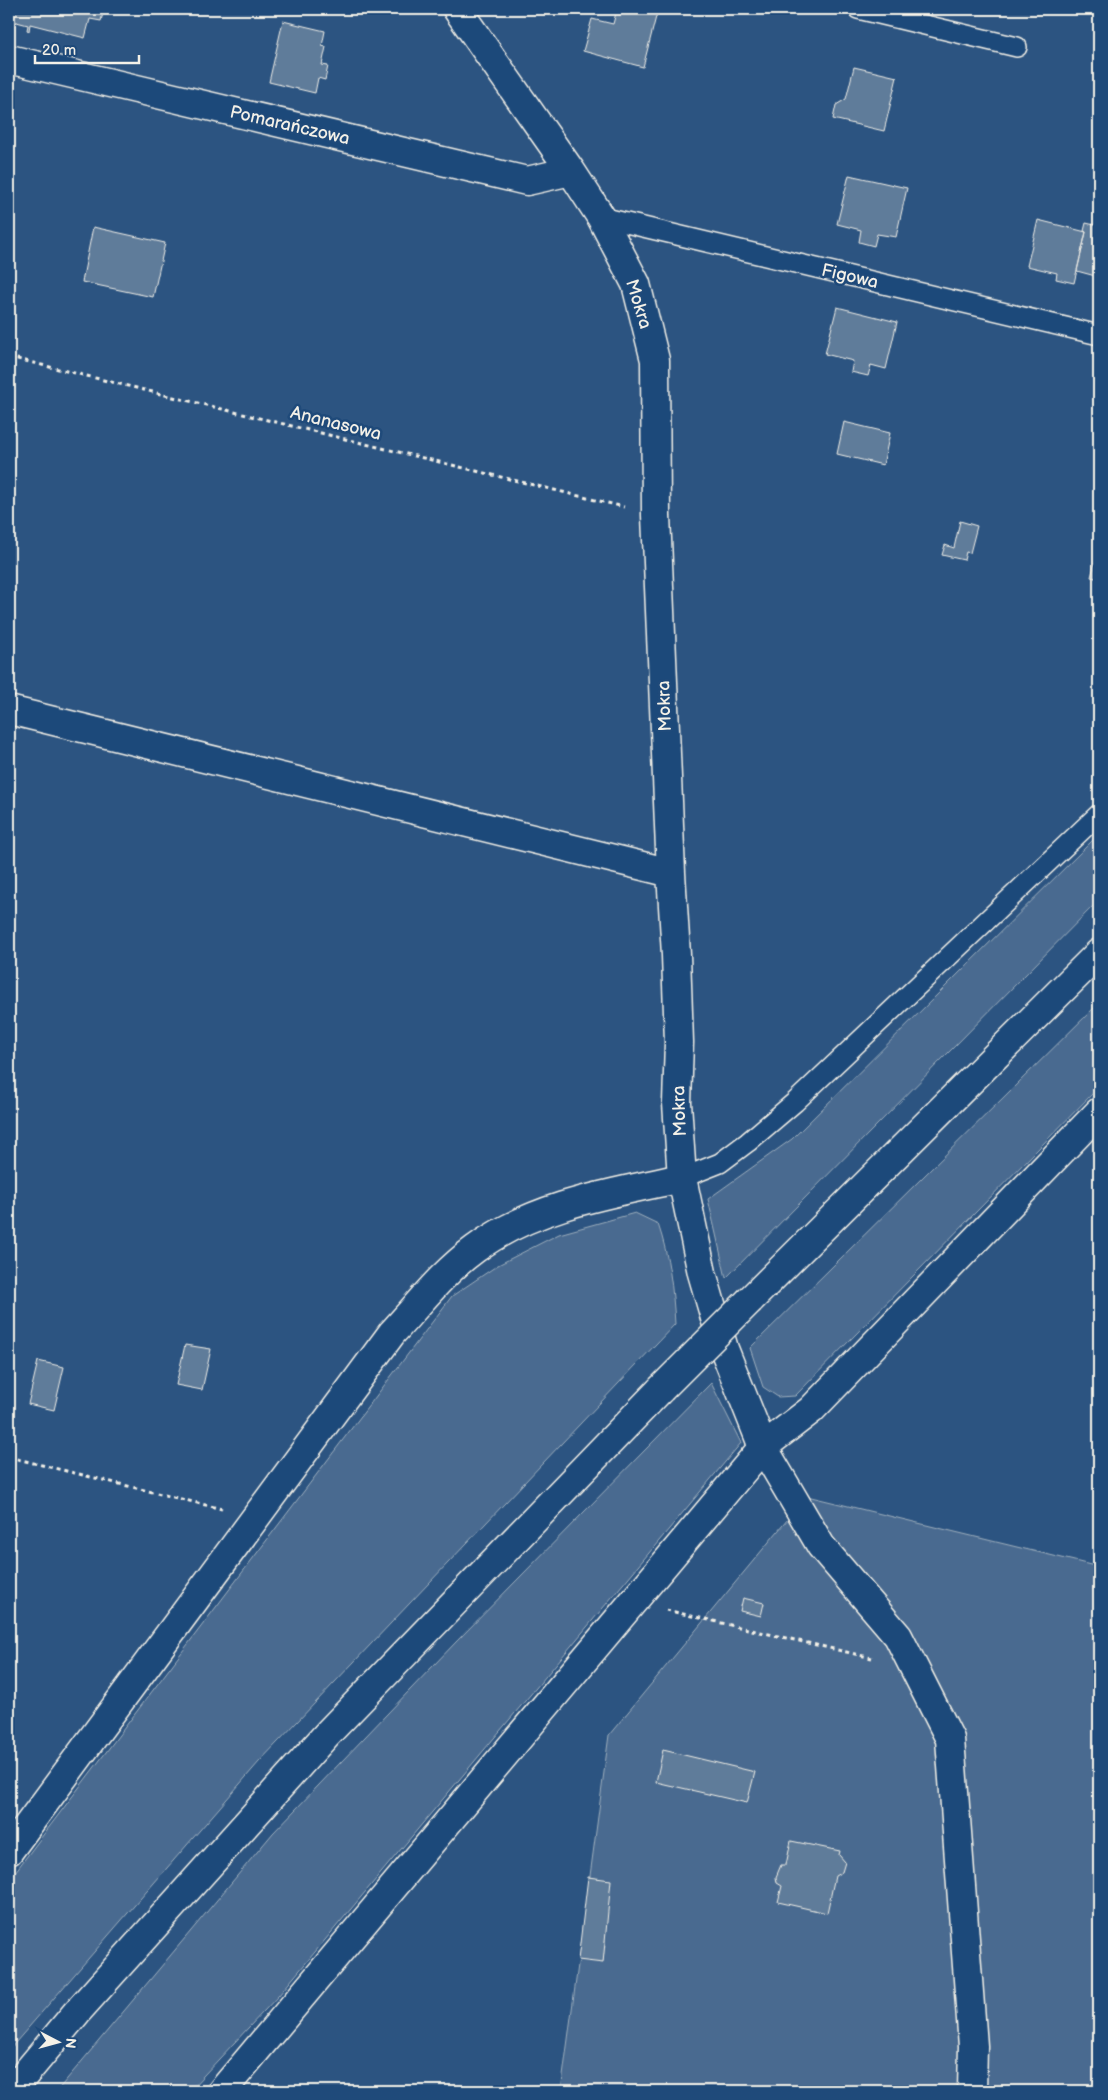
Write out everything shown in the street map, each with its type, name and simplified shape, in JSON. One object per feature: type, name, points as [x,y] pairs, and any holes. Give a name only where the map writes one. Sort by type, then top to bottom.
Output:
[{"type":"street","name":"Mokra","points":[[457,9],[571,171],[600,217],[636,284],[655,360],[656,515],[676,955],[679,1042],[677,1103],[682,1178],[702,1273],[724,1349],[763,1447],[821,1546],[898,1636],[950,1738],[973,2046],[972,2091]]},
{"type":"street","name":"Pomarańczowa","points":[[9,59],[526,181],[571,171]]},
{"type":"street","points":[[9,710],[671,873]]},
{"type":"street","points":[[11,2091],[84,2005],[328,1733],[661,1389],[1099,953]]},
{"type":"street","points":[[222,2091],[763,1447],[811,1410],[1099,1112]]},
{"type":"street","points":[[9,1851],[392,1333],[442,1278],[474,1249],[509,1227],[539,1214],[628,1190],[682,1178]]},
{"type":"lane","points":[[858,9],[1017,47]]},
{"type":"lane","name":"Figowa","points":[[600,217],[1099,335]]},
{"type":"lane","points":[[682,1178],[720,1163],[795,1102],[1099,814]]},
{"type":"path","name":"Ananasowa","points":[[9,357],[656,515]]},
{"type":"path","points":[[9,1457],[257,1518]]},
{"type":"path","points":[[632,1602],[914,1667]]},
{"type":"shaded area","points":[[1099,834],[1099,900],[726,1278],[708,1199],[792,1139]]},
{"type":"shaded area","points":[[1099,1003],[1099,1087],[795,1396],[778,1397],[763,1387],[750,1348]]},
{"type":"shaded area","points":[[635,1213],[658,1224],[670,1273],[675,1324],[259,1762],[9,2050],[9,1880],[452,1296],[498,1265],[559,1234]]},
{"type":"shaded area","points":[[711,1383],[741,1443],[279,1995],[189,2091],[57,2091],[273,1833],[456,1642]]},
{"type":"shaded area","points":[[807,1496],[1099,1567],[1099,2091],[561,2091],[609,1735]]},
{"type":"building","points":[[9,9],[104,9],[101,21],[90,19],[85,38],[30,24],[29,31],[27,30],[28,25],[9,20]]},
{"type":"building","points":[[617,9],[658,9],[643,67],[583,51],[592,19],[613,24]]},
{"type":"building","points":[[283,21],[325,31],[322,46],[326,47],[322,65],[328,66],[325,80],[318,78],[315,93],[269,82]]},
{"type":"building","points":[[854,67],[897,77],[884,131],[833,119],[836,105],[846,99]]},
{"type":"building","points":[[849,175],[907,188],[896,237],[877,234],[874,246],[859,242],[861,230],[837,224]]},
{"type":"building","points":[[1038,220],[1086,232],[1074,283],[1056,279],[1057,273],[1027,266]]},
{"type":"building","points":[[1086,223],[1099,226],[1099,277],[1077,271],[1086,232],[1084,231]]},
{"type":"building","points":[[93,227],[165,243],[153,297],[82,282]]},
{"type":"building","points":[[837,307],[897,322],[886,369],[871,365],[868,376],[851,372],[853,361],[825,354]]},
{"type":"building","points":[[844,422],[890,433],[883,465],[837,454]]},
{"type":"building","points":[[960,521],[977,526],[970,553],[966,552],[964,560],[942,555],[945,545],[954,548]]},
{"type":"building","points":[[1099,547],[1099,579],[1091,577]]},
{"type":"building","points":[[185,1345],[211,1349],[202,1390],[176,1385]]},
{"type":"building","points":[[38,1361],[64,1367],[54,1410],[28,1404]]},
{"type":"building","points":[[743,1598],[764,1603],[761,1616],[740,1611]]},
{"type":"building","points":[[663,1750],[755,1772],[747,1803],[656,1782]]},
{"type":"building","points":[[791,1841],[840,1851],[839,1855],[845,1862],[842,1872],[835,1876],[827,1913],[778,1902],[782,1886],[777,1883],[776,1877],[781,1865],[786,1865]]},
{"type":"building","points":[[588,1877],[611,1880],[603,1963],[578,1960]]}]
